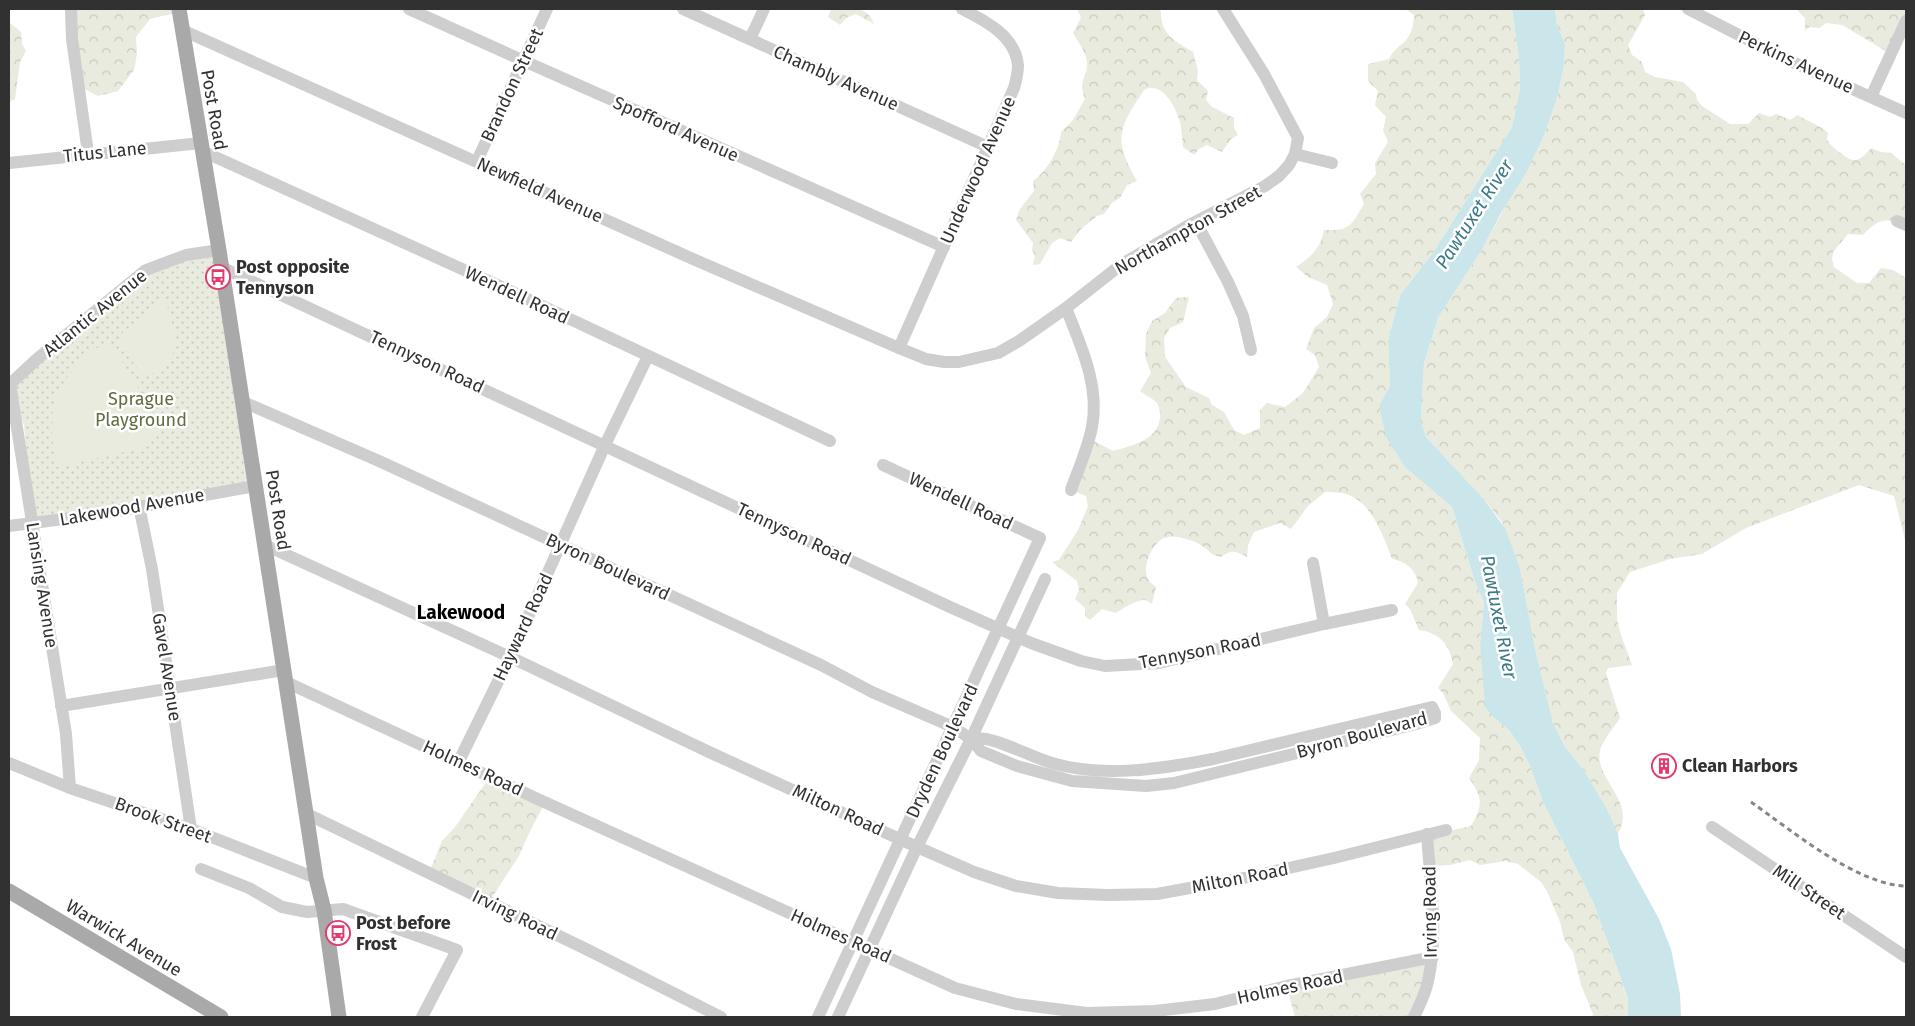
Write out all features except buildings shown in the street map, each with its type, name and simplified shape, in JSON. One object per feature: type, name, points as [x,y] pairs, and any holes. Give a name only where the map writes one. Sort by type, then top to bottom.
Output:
[{"type":"main road","name":"Post Road","points":[[179,9],[222,267],[241,400],[316,878],[324,910],[339,1017]]},
{"type":"main road","name":"Warwick Avenue","points":[[9,892],[221,1017]]},
{"type":"street","points":[[71,9],[72,39],[88,153]]},
{"type":"street","name":"Spofford Avenue","points":[[410,9],[524,62],[944,247]]},
{"type":"street","name":"Brandon Street","points":[[477,161],[547,9]]},
{"type":"street","name":"Chambly Avenue","points":[[683,9],[988,147]]},
{"type":"street","points":[[750,39],[764,9]]},
{"type":"street","name":"Underwood Avenue","points":[[899,348],[1014,88],[1018,66],[1015,51],[1008,39],[982,19],[962,9]]},
{"type":"street","points":[[1223,9],[1264,74],[1298,138],[1295,154],[1332,163]]},
{"type":"street","name":"Perkins Avenue","points":[[1688,9],[1788,60],[1906,113]]},
{"type":"street","points":[[1871,97],[1906,21]]},
{"type":"street","name":"Newfield Avenue","points":[[182,30],[477,161],[693,260],[899,348]]},
{"type":"street","name":"Titus Lane","points":[[9,163],[88,153],[201,147]]},
{"type":"street","name":"Wendell Road","points":[[201,147],[830,441]]},
{"type":"street","name":"Northampton Street","points":[[899,348],[926,360],[959,362],[998,353],[1066,308],[1122,264],[1265,186],[1279,176],[1289,165],[1295,154]]},
{"type":"street","points":[[1196,222],[1232,290],[1243,316],[1251,350]]},
{"type":"street","name":"Atlantic Avenue","points":[[9,384],[146,270],[186,255],[219,250]]},
{"type":"street","name":"Tennyson Road","points":[[222,267],[605,445],[758,519],[1017,637],[1080,662],[1106,666],[1159,663],[1392,610]]},
{"type":"street","points":[[1066,308],[1085,356],[1091,380],[1094,407],[1092,428],[1071,490]]},
{"type":"street","name":"Hayward Road","points":[[459,761],[510,657],[605,445],[648,356]]},
{"type":"street","name":"Lansing Avenue","points":[[9,384],[66,734],[70,788]]},
{"type":"street","name":"Byron Boulevard","points":[[241,400],[379,460],[821,665],[872,692],[953,727],[971,739],[980,751],[1017,766],[1072,781],[1134,785],[1174,783],[1416,724],[1434,718],[1435,712],[1432,707],[1244,752],[1176,766],[1135,769],[1095,770],[1053,763],[986,739],[971,739]]},
{"type":"street","name":"Wendell Road","points":[[883,465],[1040,538]]},
{"type":"street","name":"Lakewood Avenue","points":[[9,526],[95,514],[255,486]]},
{"type":"street","name":"Gavel Avenue","points":[[139,506],[152,569],[191,829]]},
{"type":"street","name":"Dryden Boulevard","points":[[818,1017],[1040,538]]},
{"type":"street","name":"Milton Road","points":[[265,545],[917,847],[974,872],[1016,886],[1058,893],[1157,894],[1244,878],[1446,830]]},
{"type":"street","points":[[1313,563],[1324,624]]},
{"type":"street","name":"Dryden Boulevard","points":[[838,1017],[1045,579]]},
{"type":"street","points":[[61,706],[170,689],[285,676]]},
{"type":"street","name":"Holmes Road","points":[[285,676],[542,801],[955,988],[1016,1004],[1086,1013],[1155,1011],[1215,1004],[1287,986],[1433,957]]},
{"type":"street","points":[[1244,752],[1247,765]]},
{"type":"street","name":"Brook Street","points":[[9,763],[70,788],[191,829],[316,878]]},
{"type":"street","points":[[1134,785],[1135,769]]},
{"type":"street","name":"Irving Road","points":[[307,814],[722,1017]]},
{"type":"street","name":"Mill Street","points":[[1712,827],[1906,957]]},
{"type":"street","name":"Irving Road","points":[[1414,1017],[1428,984],[1433,957],[1434,931],[1427,834]]},
{"type":"street","points":[[200,869],[249,888],[282,907],[307,912],[343,909],[457,950],[422,1017]]},
{"type":"green space","points":[[851,8],[862,10],[867,13],[874,24],[856,14],[846,18],[840,25],[828,17],[831,9]]},
{"type":"green space","points":[[71,9],[178,9],[179,12],[150,19],[136,37],[137,54],[134,70],[118,91],[98,96],[79,86]]},
{"type":"green space","points":[[1077,9],[1157,9],[1161,11],[1161,19],[1166,31],[1175,41],[1193,52],[1198,71],[1197,80],[1208,91],[1206,100],[1212,107],[1234,118],[1234,128],[1238,135],[1231,139],[1222,152],[1207,145],[1199,149],[1194,155],[1183,147],[1179,119],[1171,101],[1156,88],[1144,90],[1128,116],[1121,140],[1124,154],[1137,181],[1127,185],[1120,198],[1112,203],[1104,214],[1097,216],[1081,229],[1071,242],[1060,238],[1052,243],[1040,264],[1033,265],[1035,256],[1032,250],[1033,243],[1016,220],[1020,209],[1034,191],[1033,181],[1043,172],[1052,159],[1061,132],[1073,120],[1085,99],[1082,83],[1086,73],[1087,59],[1073,33],[1081,18]]},
{"type":"green space","points":[[1406,9],[1512,9],[1519,58],[1520,88],[1512,127],[1435,250],[1400,295],[1388,341],[1390,386],[1379,405],[1406,468],[1452,507],[1475,582],[1484,602],[1480,643],[1492,716],[1509,730],[1520,746],[1530,766],[1543,802],[1594,904],[1628,1000],[1628,1017],[1592,1017],[1593,1014],[1581,985],[1573,952],[1564,939],[1560,922],[1547,891],[1541,882],[1518,864],[1505,861],[1480,865],[1470,860],[1450,865],[1433,866],[1430,835],[1471,826],[1478,812],[1479,796],[1469,778],[1479,760],[1480,738],[1451,711],[1443,693],[1438,688],[1453,664],[1446,645],[1432,633],[1419,630],[1410,609],[1405,604],[1418,583],[1415,574],[1409,566],[1392,559],[1374,518],[1360,502],[1351,496],[1341,493],[1325,492],[1308,506],[1291,529],[1280,523],[1254,532],[1248,545],[1247,557],[1234,552],[1221,557],[1213,555],[1201,545],[1187,539],[1168,537],[1163,539],[1153,548],[1147,561],[1146,574],[1156,587],[1152,604],[1142,600],[1116,613],[1102,609],[1090,620],[1085,616],[1085,608],[1075,599],[1079,590],[1077,581],[1052,562],[1059,560],[1078,530],[1088,506],[1086,496],[1071,490],[1090,439],[1113,451],[1143,441],[1155,431],[1158,425],[1160,409],[1156,402],[1140,391],[1151,373],[1145,357],[1146,334],[1152,321],[1165,313],[1176,298],[1189,297],[1183,322],[1170,328],[1164,338],[1165,357],[1186,387],[1209,398],[1212,405],[1224,412],[1234,430],[1244,435],[1260,428],[1260,410],[1267,403],[1285,407],[1303,393],[1319,367],[1315,355],[1306,349],[1314,328],[1327,317],[1333,304],[1327,285],[1308,277],[1296,267],[1306,260],[1318,247],[1324,230],[1349,226],[1364,204],[1360,194],[1376,174],[1375,163],[1388,142],[1383,130],[1386,117],[1375,105],[1378,91],[1368,81],[1368,64],[1389,59],[1395,50],[1408,38],[1413,27],[1414,15]]},
{"type":"green space","points":[[1555,9],[1643,9],[1645,15],[1628,45],[1632,55],[1642,62],[1645,72],[1655,77],[1683,82],[1696,94],[1697,100],[1702,106],[1730,124],[1748,124],[1759,113],[1770,117],[1776,114],[1790,120],[1798,115],[1825,130],[1828,133],[1827,140],[1830,144],[1851,159],[1858,160],[1871,148],[1891,153],[1906,165],[1906,225],[1888,220],[1873,226],[1863,235],[1848,234],[1833,252],[1832,259],[1834,267],[1857,283],[1869,283],[1881,268],[1893,270],[1906,278],[1906,544],[1894,496],[1859,485],[1746,528],[1702,554],[1670,559],[1630,572],[1617,593],[1617,620],[1632,665],[1608,668],[1606,673],[1620,718],[1605,739],[1600,751],[1603,771],[1619,800],[1622,811],[1622,822],[1618,834],[1606,807],[1585,772],[1564,745],[1553,723],[1536,653],[1520,568],[1502,522],[1482,497],[1426,437],[1421,421],[1424,363],[1438,318],[1483,248],[1544,135],[1557,99],[1564,65],[1565,44],[1557,25]]},
{"type":"green space","points":[[1796,9],[1906,9],[1906,22],[1889,53],[1842,25],[1826,23],[1819,28],[1810,27],[1805,30],[1805,18]]},
{"type":"green space","points":[[9,22],[21,32],[22,44],[26,51],[20,62],[15,99],[9,102]]},
{"type":"green space","name":"Sprague Playground","points":[[214,251],[255,484],[32,524],[24,424],[9,396],[9,387],[146,271]]},
{"type":"green space","points":[[163,298],[169,310],[173,327],[174,351],[167,363],[144,378],[120,343],[120,335]]},
{"type":"green space","points":[[110,341],[157,419],[154,433],[146,443],[137,449],[58,467],[52,437],[53,404],[66,379],[88,353]]},
{"type":"green space","points":[[489,778],[545,803],[519,856],[489,902],[429,873],[442,841],[455,827]]},
{"type":"green space","points":[[1431,960],[1416,1017],[1295,1017],[1287,988]]},
{"type":"water","name":"Pawtuxet River","points":[[1512,9],[1555,9],[1557,25],[1565,44],[1564,65],[1557,99],[1544,135],[1527,171],[1500,215],[1483,248],[1438,318],[1424,363],[1421,421],[1426,437],[1482,497],[1505,528],[1520,568],[1536,653],[1553,723],[1564,745],[1585,772],[1606,807],[1618,834],[1620,848],[1659,919],[1671,949],[1680,994],[1681,1017],[1628,1017],[1628,999],[1594,904],[1543,802],[1530,766],[1520,746],[1509,730],[1492,716],[1485,706],[1480,643],[1484,602],[1475,582],[1452,507],[1406,468],[1386,437],[1379,405],[1390,386],[1388,341],[1400,295],[1435,250],[1512,127],[1520,88],[1519,58]]},
{"type":"railway","points":[[1751,802],[1805,841],[1846,866],[1887,883],[1906,886]]},
{"type":"place","name":"Post opposite Tennyson","points":[[218,277]]},
{"type":"place","name":"Clean Harbors","points":[[1664,766]]},
{"type":"place","name":"Post before Frost","points":[[338,933]]},
{"type":"district","name":"Lakewood","points":[[461,612]]}]
